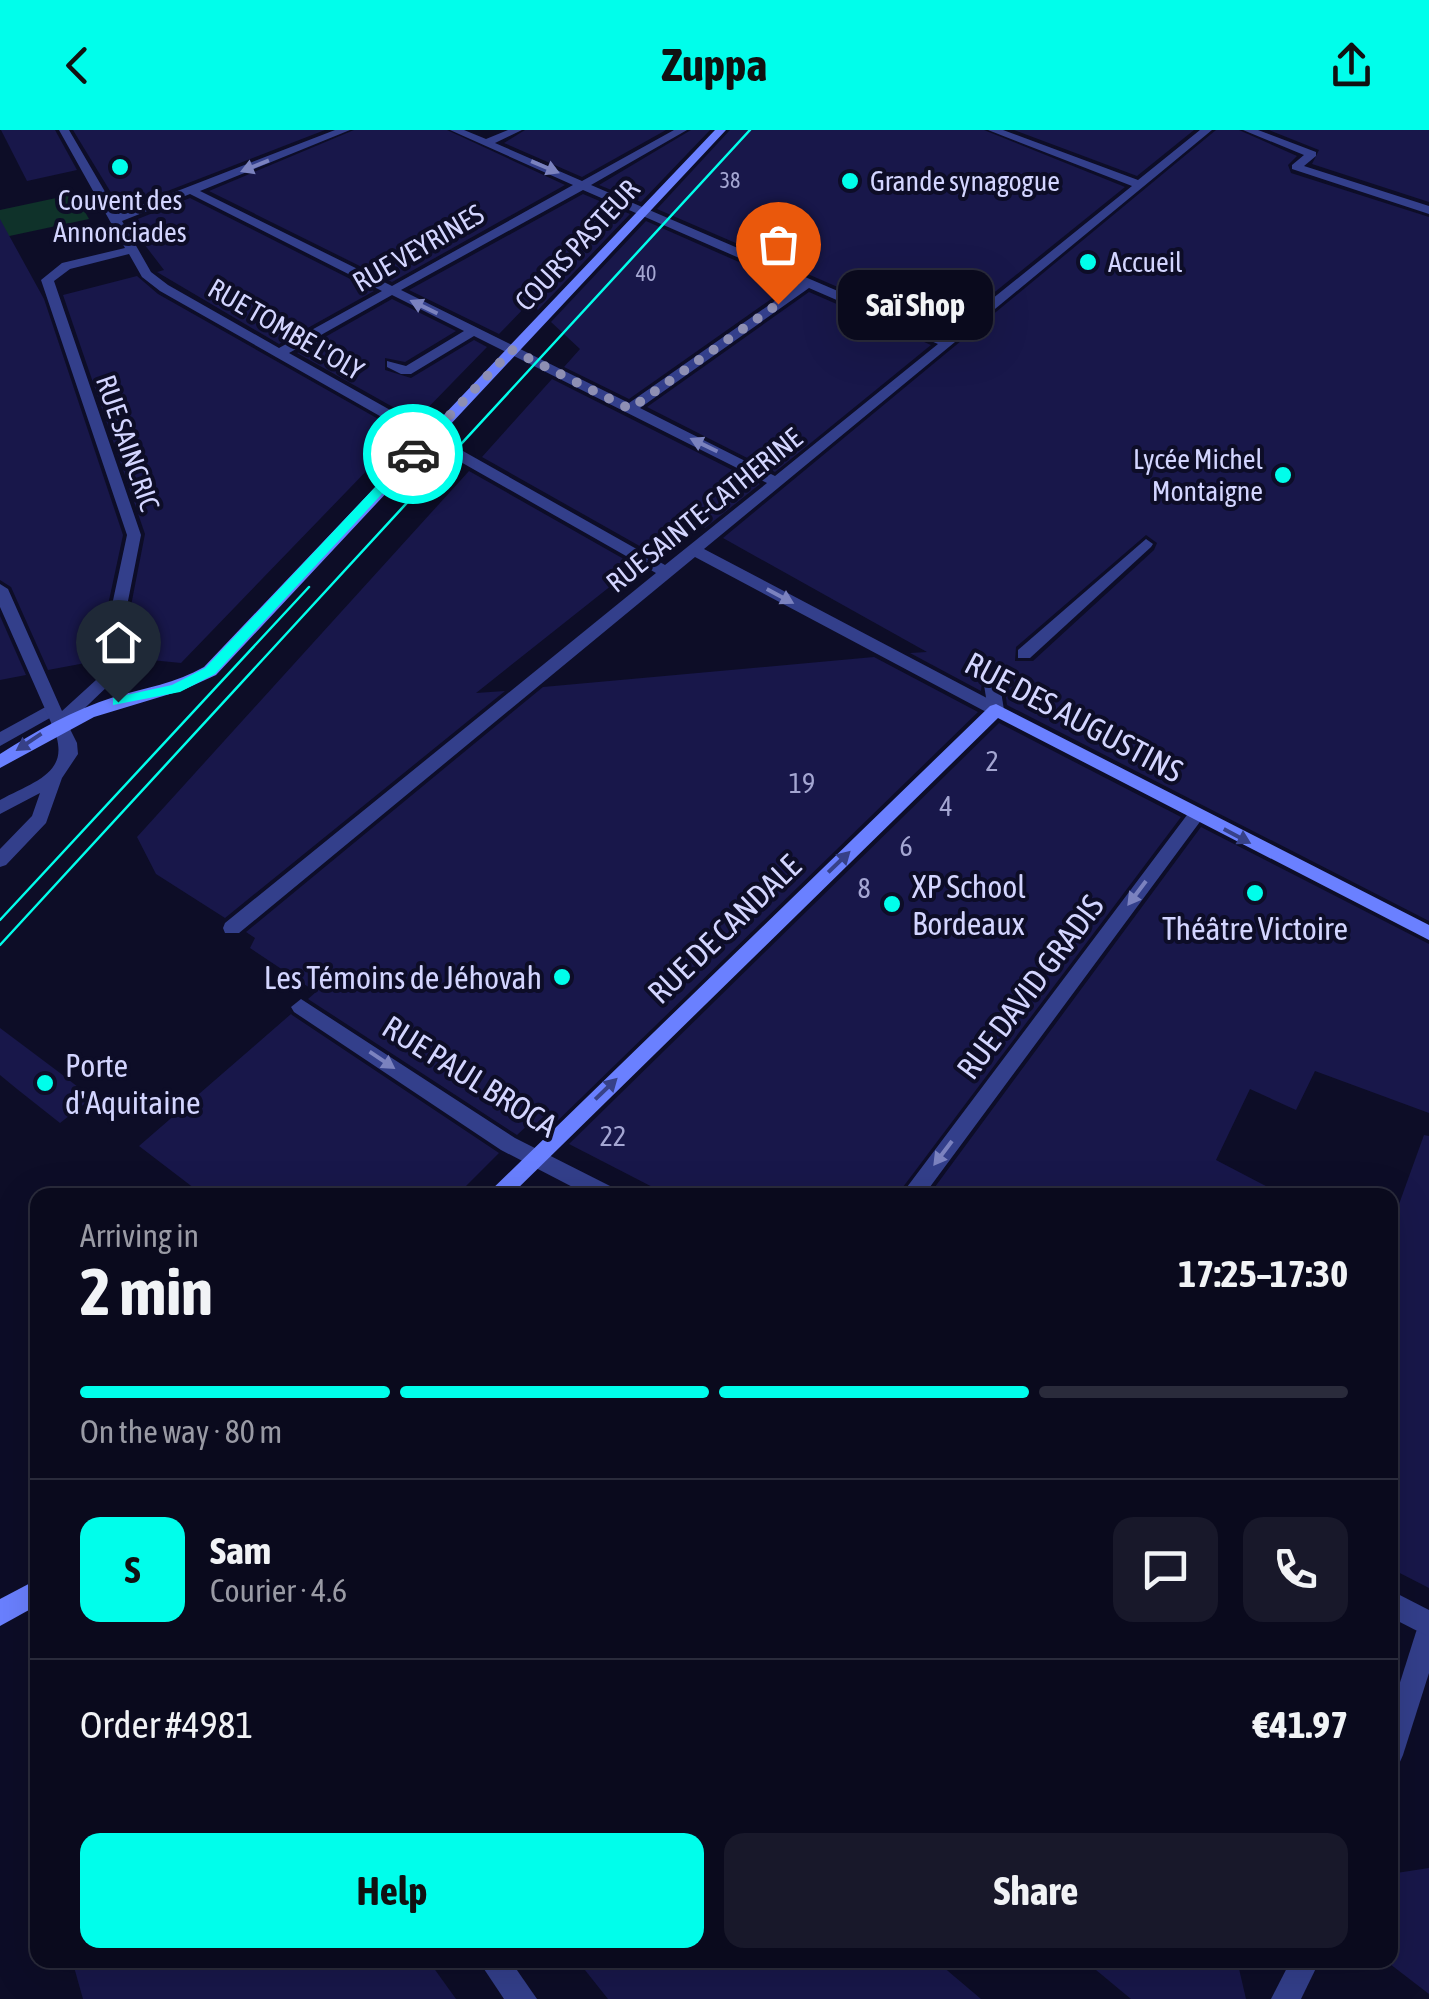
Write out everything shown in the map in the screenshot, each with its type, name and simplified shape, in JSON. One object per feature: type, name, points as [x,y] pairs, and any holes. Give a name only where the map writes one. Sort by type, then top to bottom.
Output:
[{"type":"street","name":"RUE TOMBE L'OLY","points":[[64,130],[146,274],[164,288],[666,572]]},
{"type":"street","points":[[114,220],[346,130]]},
{"type":"street","points":[[455,130],[947,343]]},
{"type":"street","points":[[486,143],[518,130]]},
{"type":"street","name":"RUE VEYRINES","points":[[279,353],[682,130]]},
{"type":"street","name":"COURS PASTEUR","points":[[0,762],[55,716],[176,688],[210,671],[721,130]]},
{"type":"street","points":[[993,130],[1140,184]]},
{"type":"street","name":"RUE SAINTE-CATHERINE","points":[[232,928],[1206,130]]},
{"type":"street","points":[[1248,130],[1312,154],[1296,168],[1429,210]]},
{"type":"street","points":[[192,191],[777,482]]},
{"type":"street","name":"RUE SAINCRIC","points":[[0,740],[55,716],[104,682],[134,535],[47,280],[66,266],[131,250]]},
{"type":"street","points":[[630,409],[808,284]]},
{"type":"street","points":[[392,364],[406,371],[473,331]]},
{"type":"street","points":[[1024,654],[1146,544]]},
{"type":"street","name":"RUE DES AUGUSTINS","points":[[694,550],[1429,933]]},
{"type":"street","points":[[0,590],[69,743],[69,754],[54,778],[40,819],[0,860]]},
{"type":"street","points":[[992,685],[996,710]]},
{"type":"street","name":"RUE DE CANDALE","points":[[504,1188],[996,710]]},
{"type":"street","points":[[0,808],[54,778]]},
{"type":"street","name":"RUE DAVID GRADIS","points":[[917,1188],[1196,814]]},
{"type":"street","name":"RUE PAUL BROCA","points":[[300,1006],[508,1144],[595,1188]]},
{"type":"street","points":[[0,1613],[30,1596]]},
{"type":"street","points":[[1398,1607],[1429,1624]]},
{"type":"street","points":[[1398,1730],[1429,1632]]},
{"type":"street","points":[[498,1968],[522,1999]]},
{"type":"street","points":[[1286,1999],[1302,1968]]},
{"type":"green space","points":[[75,194],[89,219],[0,238],[0,210]]},
{"type":"building","points":[[1,130],[55,130],[77,170],[27,181]]},
{"type":"building","name":"Couvent des Annonciades","points":[[73,130],[325,130],[121,209]]},
{"type":"building","points":[[354,130],[447,130],[565,185],[392,282],[209,191]]},
{"type":"building","points":[[525,130],[666,130],[582,177],[504,143]]},
{"type":"building","points":[[691,130],[710,130],[641,202],[599,185]]},
{"type":"building","points":[[730,130],[984,130],[1125,187],[944,333],[657,209]]},
{"type":"building","points":[[1014,130],[1194,130],[1137,176]]},
{"type":"building","points":[[1216,130],[1239,130],[1297,156],[1288,165],[1291,173],[1429,217],[1429,921],[1007,705],[1004,684],[994,677],[982,682],[981,691],[910,653],[927,652],[723,538]],"holes":[[[1146,535],[1157,543],[1154,550],[1033,661],[1015,661],[1016,647]]]},
{"type":"building","points":[[1269,130],[1429,130],[1429,202],[1312,164],[1319,150]]},
{"type":"building","points":[[583,194],[630,214],[538,310],[530,302],[499,334],[409,290]]},
{"type":"building","points":[[190,198],[374,291],[279,344],[157,272],[164,270],[128,223]]},
{"type":"building","points":[[0,219],[44,299],[123,535],[96,661],[48,670],[11,587],[0,580]]},
{"type":"building","points":[[646,221],[791,285],[629,399],[564,367],[580,349],[551,322]]},
{"type":"building","points":[[137,276],[158,294],[403,433],[181,663],[121,657],[145,534],[63,295]]},
{"type":"building","points":[[809,292],[931,345],[775,472],[647,407]]},
{"type":"building","points":[[392,299],[456,331],[405,362],[385,358],[385,370],[411,378],[474,340],[487,347],[416,420],[297,353]]},
{"type":"building","points":[[552,379],[760,484],[705,528],[693,520],[652,553],[482,457]]},
{"type":"building","points":[[469,471],[636,566],[476,693],[505,691],[225,918],[156,874],[137,837]]},
{"type":"building","points":[[0,616],[26,675],[0,680]]},
{"type":"building","points":[[874,657],[978,712],[546,1132],[530,1123],[517,1135],[308,999],[316,992],[250,948],[255,938],[246,932],[543,687]]},
{"type":"building","points":[[999,723],[1181,817],[902,1188],[654,1188],[569,1144]]},
{"type":"building","points":[[1201,827],[1429,944],[1429,1113],[1315,1071],[1296,1110],[1250,1089],[1216,1160],[1270,1188],[934,1188]]},
{"type":"building","points":[[291,1014],[499,1153],[464,1188],[194,1188],[139,1146]]},
{"type":"building","name":"Porte d'Aquitaine","points":[[0,1028],[92,1098],[60,1123],[0,1075]]},
{"type":"building","points":[[1424,1135],[1429,1136],[1429,1588],[1398,1572],[1398,1207]]},
{"type":"building","points":[[1429,1868],[1429,1994],[1395,1968],[1398,1873]]},
{"type":"building","points":[[74,1968],[434,1968],[456,1999],[83,1999]]},
{"type":"building","points":[[583,1968],[944,1968],[981,1999],[608,1999]]},
{"type":"building","points":[[1094,1968],[1239,1968],[1246,1999],[1131,1999]]},
{"type":"tram line","points":[[0,945],[750,130]]},
{"type":"tram line","points":[[0,920],[309,587]]},
{"type":"way so far","points":[[413,454],[512,350],[630,409],[778,304]]},
{"type":"place","name":"Couvent des Annonciades","points":[[120,167]]},
{"type":"place","name":"Grande synagogue","points":[[850,181]]},
{"type":"place","name":"Accueil","points":[[1088,262]]},
{"type":"place","name":"Saï Shop","points":[[778,304]]},
{"type":"place","name":"Lycée Michel Montaigne","points":[[1283,475]]},
{"type":"place","name":"Théâtre Victoire","points":[[1255,893]]},
{"type":"place","name":"XP School Bordeaux","points":[[892,904]]},
{"type":"place","name":"Les Témoins de Jéhovah","points":[[562,977]]},
{"type":"place","name":"Porte d'Aquitaine","points":[[45,1083]]},
{"type":"route","points":[[118,702],[176,688],[210,671],[413,454]]}]
